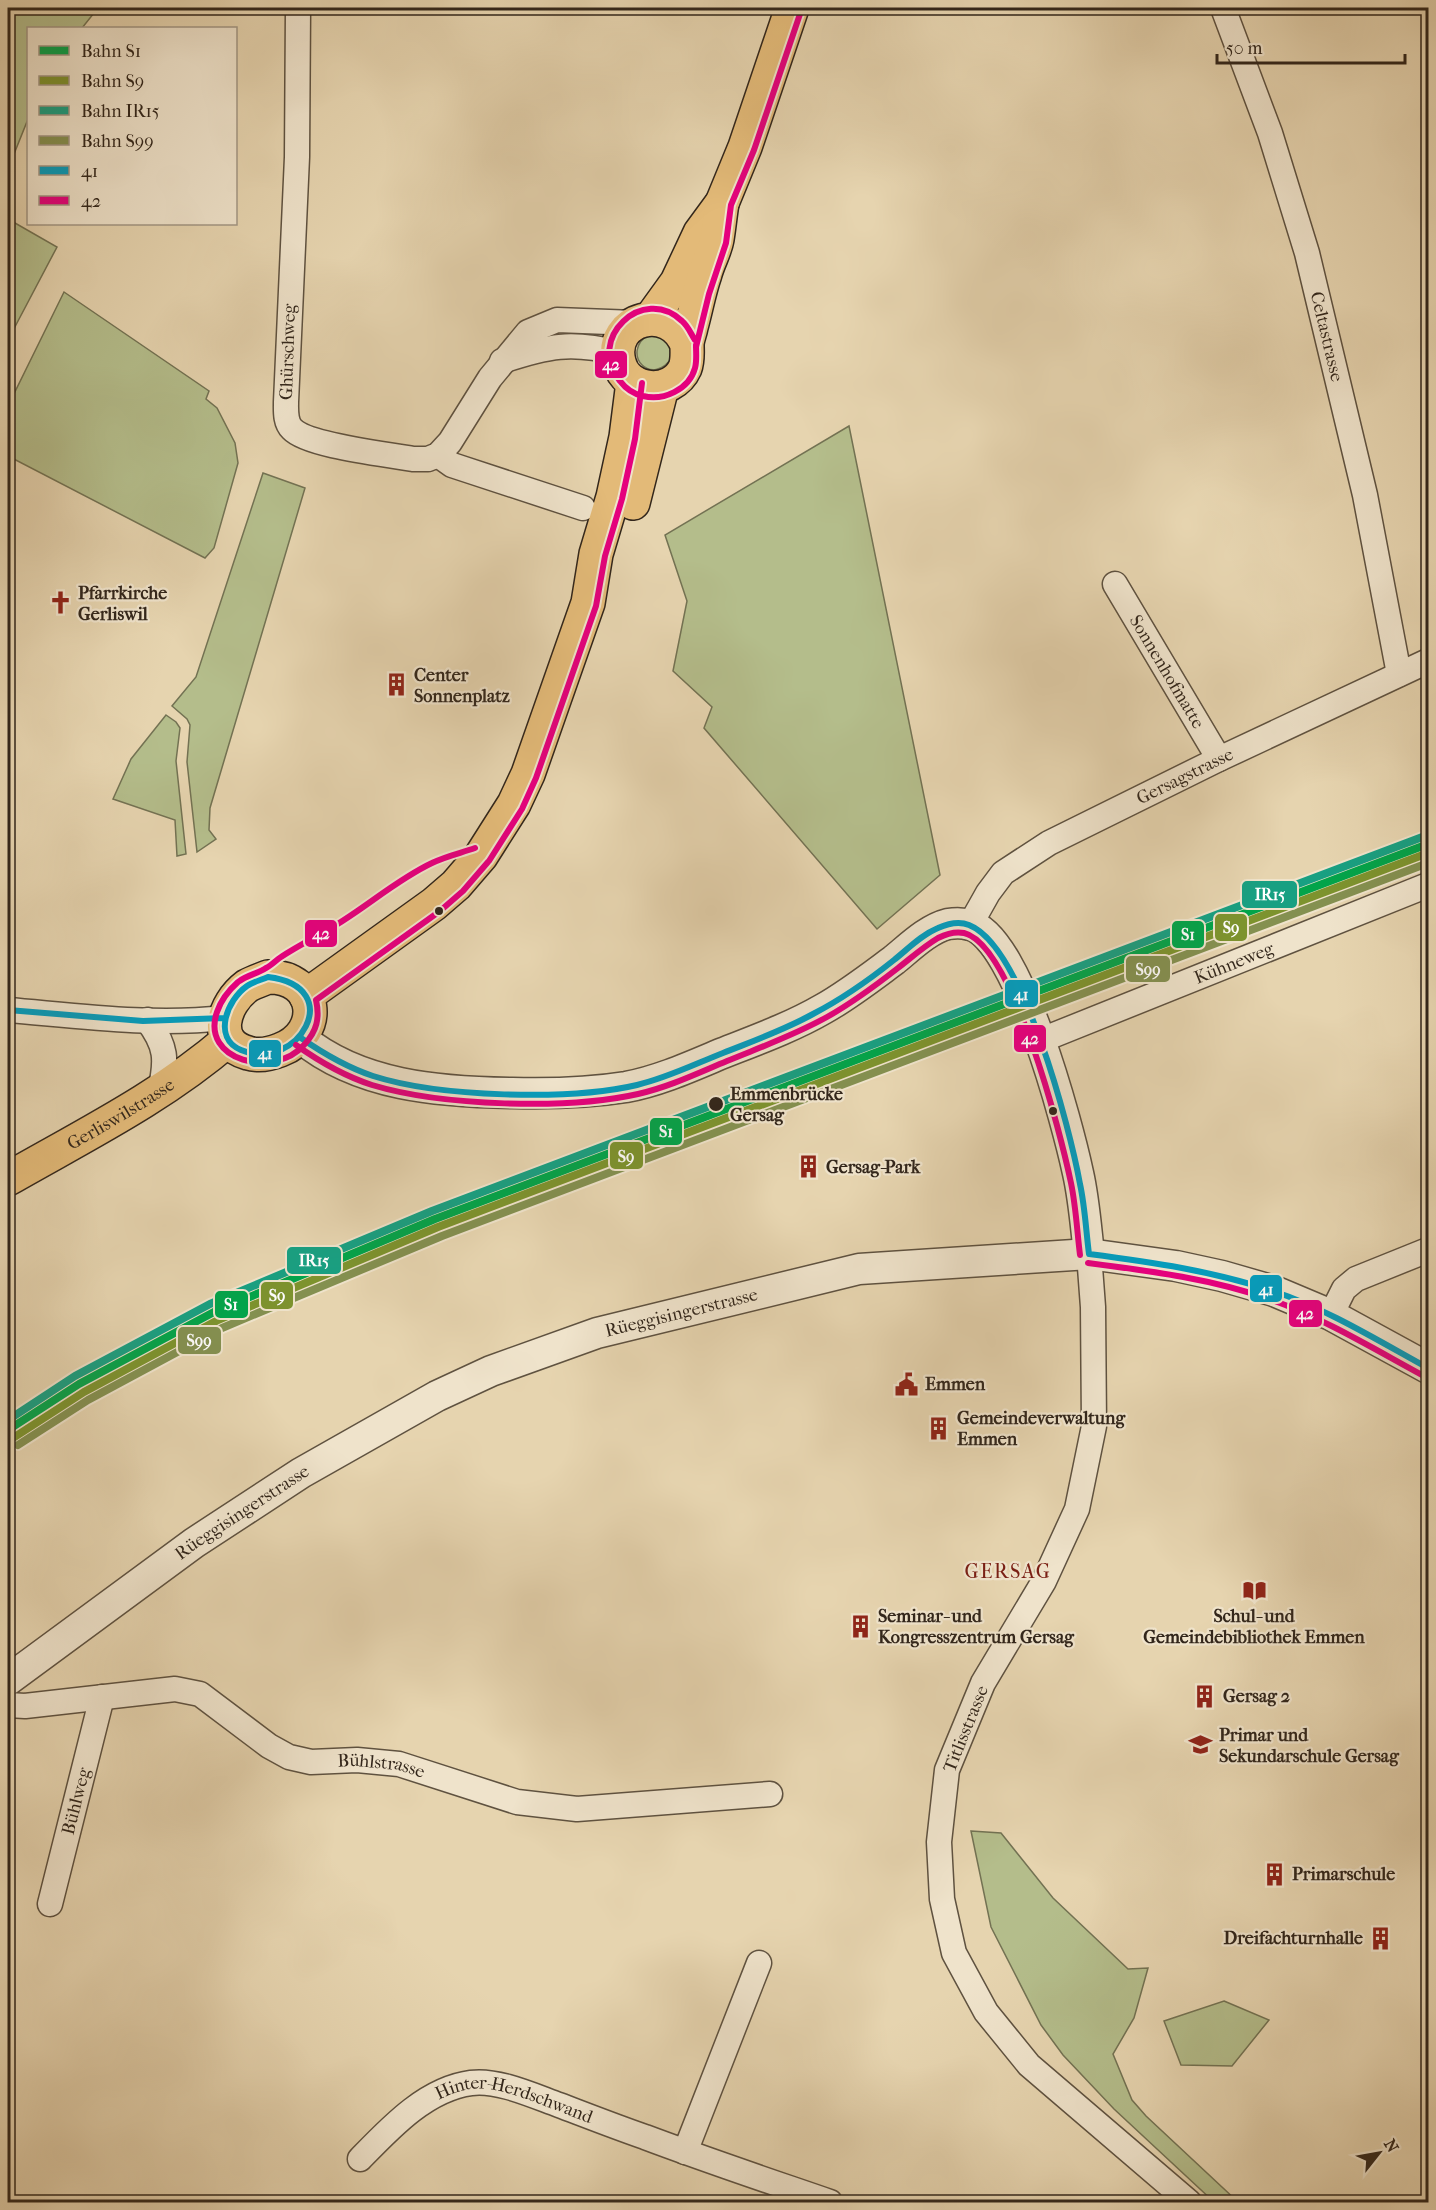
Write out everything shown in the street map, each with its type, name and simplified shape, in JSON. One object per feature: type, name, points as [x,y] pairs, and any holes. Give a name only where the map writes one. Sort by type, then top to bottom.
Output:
[{"type":"main road","points":[[722,203],[717,241],[699,292],[687,345],[688,359],[685,369],[679,377],[648,385],[622,370],[618,353],[622,336],[643,320],[677,282],[700,233],[722,203],[745,147],[792,8]]},
{"type":"main road","points":[[643,320],[670,322],[677,328],[687,345]]},
{"type":"main road","points":[[306,996],[456,885],[487,848],[514,804],[528,774],[588,603],[596,554],[613,497],[626,438],[648,385]]},
{"type":"main road","points":[[268,977],[284,978],[294,983],[306,996],[310,1003],[310,1019],[301,1038],[283,1049],[263,1054],[237,1049],[226,1029],[240,992],[268,977]]},
{"type":"main road","name":"Gerliswilstrasse","points":[[8,1179],[160,1091],[203,1062],[226,1029]]},
{"type":"street","name":"Ghürschweg","points":[[298,8],[297,157],[286,402],[288,424],[300,435],[314,441],[413,459],[428,459],[438,455]]},
{"type":"street","name":"Celtastrasse","points":[[1223,8],[1270,133],[1307,253],[1365,495],[1399,674]]},
{"type":"street","points":[[583,508],[452,465],[438,455],[450,442],[502,361],[528,332],[557,320],[643,320]]},
{"type":"street","points":[[502,361],[536,350],[573,345],[618,353]]},
{"type":"street","name":"Sonnenhofmatte","points":[[1115,584],[1219,759]]},
{"type":"street","name":"Gersagstrasse","points":[[970,925],[998,879],[1049,843],[1219,759],[1428,661]]},
{"type":"street","name":"Kühneweg","points":[[1039,1041],[1428,885]]},
{"type":"street","points":[[301,1038],[321,1053],[343,1064],[385,1080],[423,1086],[464,1092],[544,1094],[588,1092],[628,1086],[678,1072],[821,1011],[861,985],[929,933],[950,924],[970,925],[983,930],[1010,966],[1039,1041],[1061,1107],[1079,1176],[1089,1254]]},
{"type":"street","points":[[8,1010],[182,1021],[226,1029]]},
{"type":"street","points":[[147,1020],[158,1034],[163,1050],[165,1069],[160,1091]]},
{"type":"street","points":[[1331,1315],[1344,1288],[1356,1279],[1428,1250]]},
{"type":"street","name":"Rüeggisingerstrasse","points":[[8,1680],[182,1552],[301,1473],[413,1408],[491,1371],[597,1333],[860,1269],[1089,1254],[1176,1266],[1222,1276],[1274,1292],[1331,1315],[1428,1368]]},
{"type":"street","name":"Titlisstrasse","points":[[1089,1254],[1094,1426],[1077,1509],[1044,1581],[983,1683],[947,1770],[939,1842],[942,1899],[954,1953],[993,2021],[1029,2065],[1189,2202]]},
{"type":"street","name":"Bühlstrasse","points":[[8,1705],[25,1706],[175,1689],[200,1694],[269,1746],[289,1757],[311,1762],[357,1760],[399,1764],[517,1802],[578,1809],[770,1794]]},
{"type":"street","name":"Bühlweg","points":[[50,1904],[102,1697]]},
{"type":"street","points":[[685,2152],[759,1963]]},
{"type":"street","name":"Hinter-Herdschwand","points":[[360,2159],[385,2132],[414,2109],[450,2087],[473,2082],[489,2083],[530,2095],[830,2202]]},
{"type":"green space","points":[[8,8],[98,8],[83,27],[27,27],[27,122],[8,169]]},
{"type":"green space","points":[[8,219],[57,247],[8,340]]},
{"type":"green space","points":[[64,292],[209,391],[206,399],[217,408],[235,443],[238,463],[214,548],[205,558],[8,456],[8,406]]},
{"type":"green space","points":[[649,334],[667,337],[673,356],[665,366],[656,370],[642,365],[638,358],[637,350]]},
{"type":"green space","points":[[849,426],[940,875],[877,929],[704,728],[712,707],[673,671],[687,601],[665,535]]},
{"type":"green space","points":[[263,473],[305,488],[210,808],[209,830],[216,839],[197,852],[187,762],[190,725],[187,719],[172,706],[196,677]]},
{"type":"green space","points":[[166,715],[180,728],[176,761],[186,854],[177,856],[175,820],[113,799],[131,759]]},
{"type":"green space","points":[[971,1831],[1001,1833],[1053,1898],[1128,1969],[1148,1968],[1134,2018],[1113,2054],[1132,2100],[1146,2116],[1238,2202],[1214,2202],[1114,2109],[1063,2055],[1041,2025],[991,1927]]},
{"type":"green space","points":[[1224,2001],[1269,2020],[1232,2066],[1181,2065],[1164,2021]]},
{"type":"rail line","name":"IR15","points":[[8,1420],[75,1376],[210,1304],[432,1211],[1425,836]]},
{"type":"rail line","name":"S1","points":[[8,1430],[79,1384],[214,1312],[435,1219],[1428,844]]},
{"type":"rail line","name":"S9","points":[[13,1438],[84,1392],[218,1320],[438,1227],[1428,853]]},
{"type":"rail line","name":"S99","points":[[18,1445],[88,1400],[222,1328],[442,1236],[1428,863]]},
{"type":"transit line","name":"42","points":[[696,347],[709,294],[726,243],[731,205],[754,150],[801,11]]},
{"type":"transit line","name":"42","points":[[695,340],[684,323],[667,311],[651,309],[636,313],[623,321],[614,334],[609,349],[611,365],[627,389],[639,395],[659,397],[681,388],[692,376],[696,363],[696,345]]},
{"type":"transit line","name":"42","points":[[489,861],[522,809],[536,778],[596,606],[605,556],[622,499],[635,439],[642,383]]},
{"type":"transit line","name":"42","points":[[475,848],[443,858],[419,869],[336,925],[279,958],[263,970],[238,982],[231,988],[217,1012],[215,1029],[219,1043],[229,1053],[243,1060],[275,1061],[291,1055],[304,1045],[315,1029],[318,1013],[316,1000],[440,911],[463,891],[488,862]]},
{"type":"transit line","name":"41","points":[[301,1038],[336,1060],[373,1076],[433,1089],[541,1095],[609,1090],[659,1079],[791,1025],[855,989],[932,931],[949,924],[969,925],[989,940],[1008,967],[1041,1042],[1055,1083],[1075,1158],[1089,1254]]},
{"type":"transit line","name":"42","points":[[296,1045],[323,1063],[372,1085],[433,1098],[541,1104],[609,1099],[638,1094],[672,1084],[803,1030],[854,1000],[938,938],[951,933],[964,933],[982,945],[1000,970],[1032,1044],[1066,1159],[1074,1201],[1080,1255]]},
{"type":"transit line","name":"41","points":[[268,977],[292,984],[306,996],[310,1011],[306,1026],[296,1040],[280,1050],[262,1054],[241,1050],[227,1037],[225,1028],[229,1009],[240,992],[247,986],[268,977]]},
{"type":"transit line","name":"41","points":[[8,1010],[143,1021],[224,1018]]},
{"type":"transit line","name":"41","points":[[1089,1254],[1205,1273],[1273,1291],[1332,1316],[1428,1368]]},
{"type":"transit line","name":"42","points":[[1088,1263],[1204,1281],[1272,1300],[1330,1325],[1424,1376]]},
{"type":"place","name":"Pfarrkirche Gerliswil","points":[[60,603]]},
{"type":"place","name":"Center Sonnenplatz","points":[[396,685]]},
{"type":"place","name":"Emmenbrücke Gersag","points":[[716,1104]]},
{"type":"place","name":"Gersag-Park","points":[[808,1167]]},
{"type":"place","name":"Emmen","points":[[907,1384]]},
{"type":"place","name":"Gemeindeverwaltung Emmen","points":[[939,1428]]},
{"type":"place","name":"Schul- und Gemeindebibliothek Emmen","points":[[1254,1590]]},
{"type":"place","name":"Seminar- und Kongresszentrum Gersag","points":[[860,1626]]},
{"type":"place","name":"Gersag 2","points":[[1205,1696]]},
{"type":"place","name":"Primar und Sekundarschule Gersag","points":[[1201,1745]]},
{"type":"place","name":"Primarschule","points":[[1274,1874]]},
{"type":"place","name":"Dreifachturnhalle","points":[[1381,1938]]},
{"type":"district","name":"GERSAG","points":[[1008,1571]]}]
